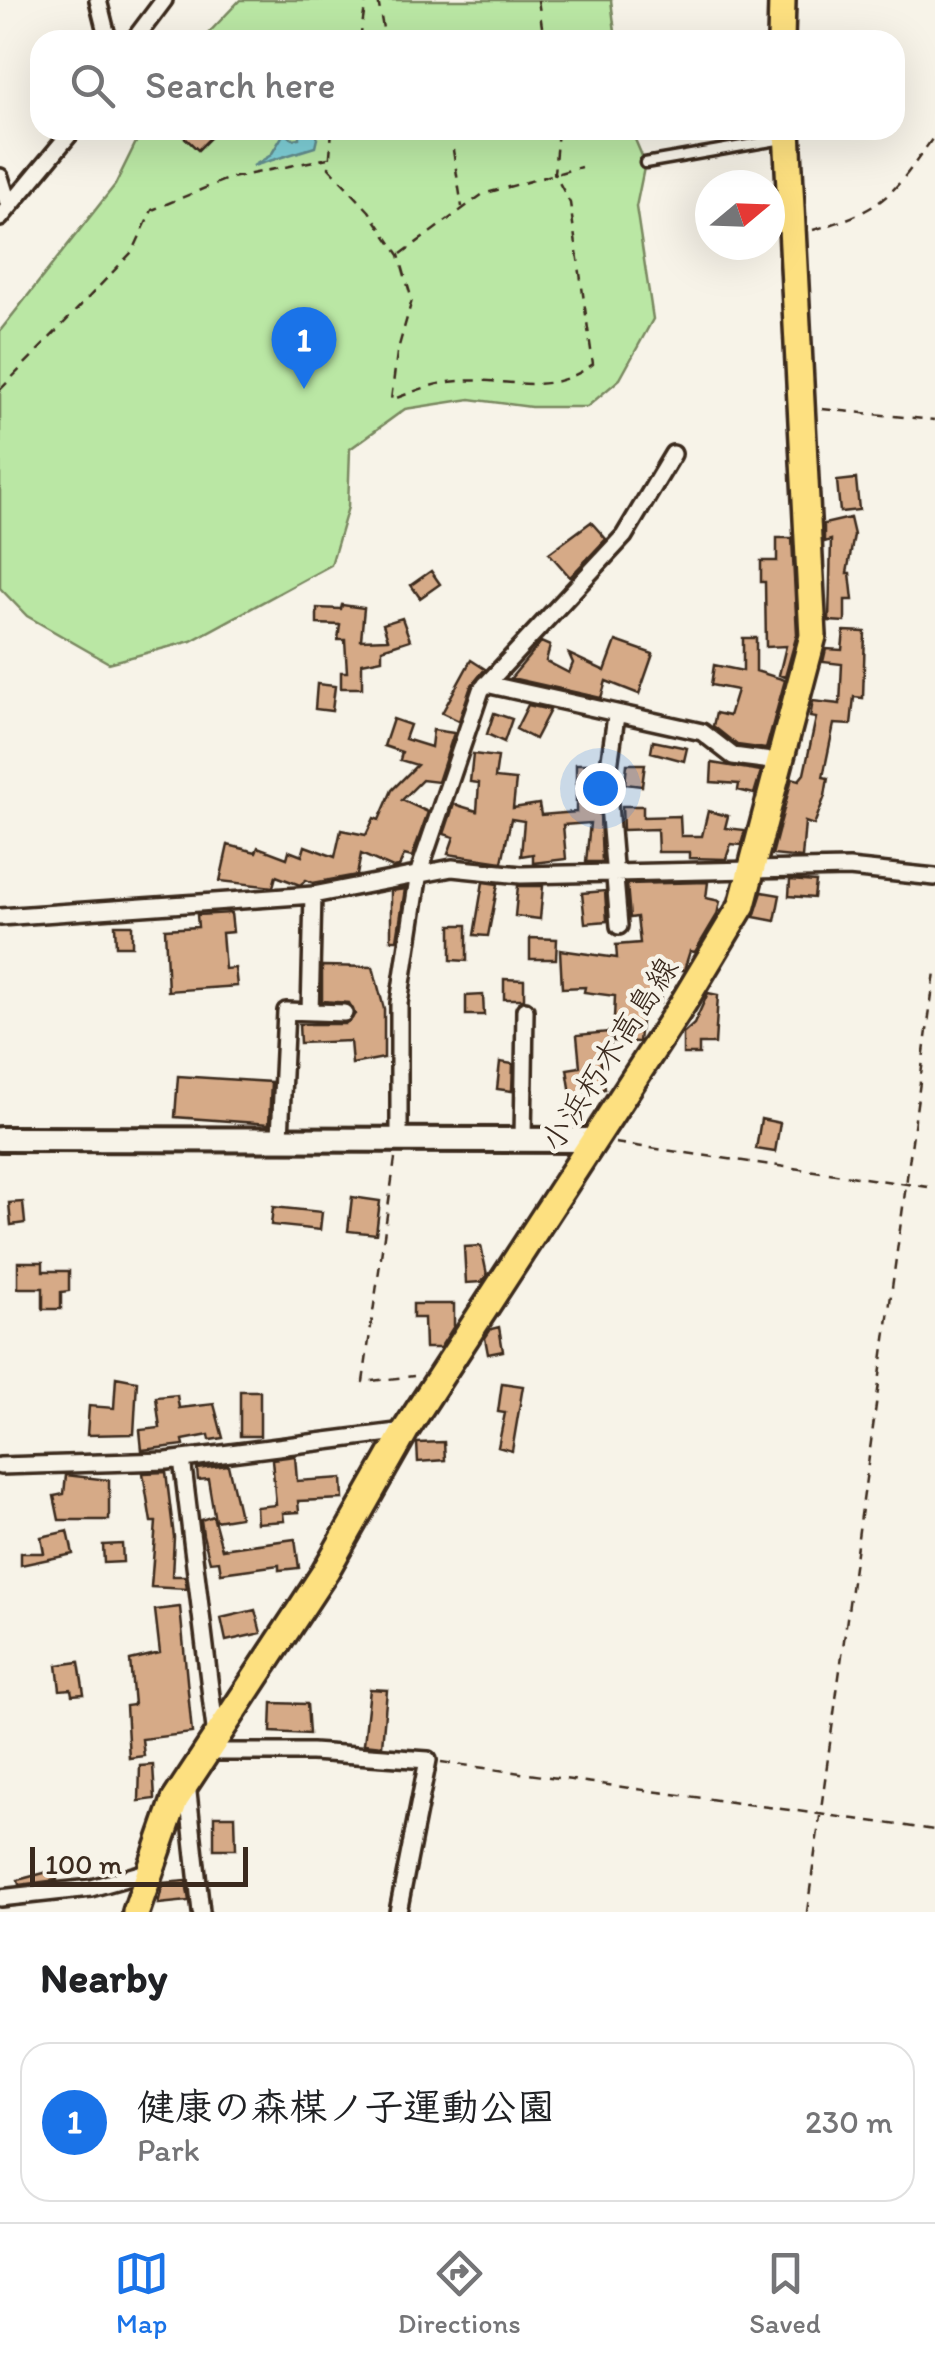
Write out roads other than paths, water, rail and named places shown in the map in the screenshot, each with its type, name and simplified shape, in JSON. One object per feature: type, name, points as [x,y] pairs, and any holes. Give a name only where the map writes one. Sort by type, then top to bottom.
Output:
[{"type":"main road","points":[[780,30],[782,0]]},
{"type":"main road","name":"小浜朽木高島線","points":[[136,1912],[175,1800],[325,1572],[404,1431],[445,1373],[742,904],[812,636],[787,140]]},
{"type":"main road","points":[[0,1139],[590,1140]]},
{"type":"street","points":[[98,0],[106,30]]},
{"type":"street","points":[[142,30],[164,0]]},
{"type":"street","points":[[4,212],[65,140]]},
{"type":"street","points":[[0,177],[4,212]]},
{"type":"street","points":[[399,1138],[399,1002],[419,872],[460,746],[486,684],[624,536],[673,454]]},
{"type":"street","points":[[486,684],[616,716],[702,732],[733,756],[779,762]]},
{"type":"street","points":[[616,716],[607,781],[619,926]]},
{"type":"street","points":[[0,917],[313,895],[452,868],[521,874],[850,868],[935,877]]},
{"type":"street","points":[[310,1012],[313,895]]},
{"type":"street","points":[[523,1139],[525,1010]]},
{"type":"street","points":[[280,1137],[286,1011],[344,1013]]},
{"type":"street","points":[[0,1466],[182,1459],[404,1431]]},
{"type":"street","points":[[182,1459],[212,1744],[428,1760],[398,1912]]},
{"type":"street","points":[[187,1782],[201,1912]]},
{"type":"street","points":[[0,1898],[92,1888],[147,1872]]},
{"type":"lane","points":[[645,163],[758,140]]},
{"type":"water","points":[[280,140],[317,140],[315,147],[253,166],[271,155]]},
{"type":"place","name":"健康の森楳ノ子運動公園","points":[[304,389]]}]
